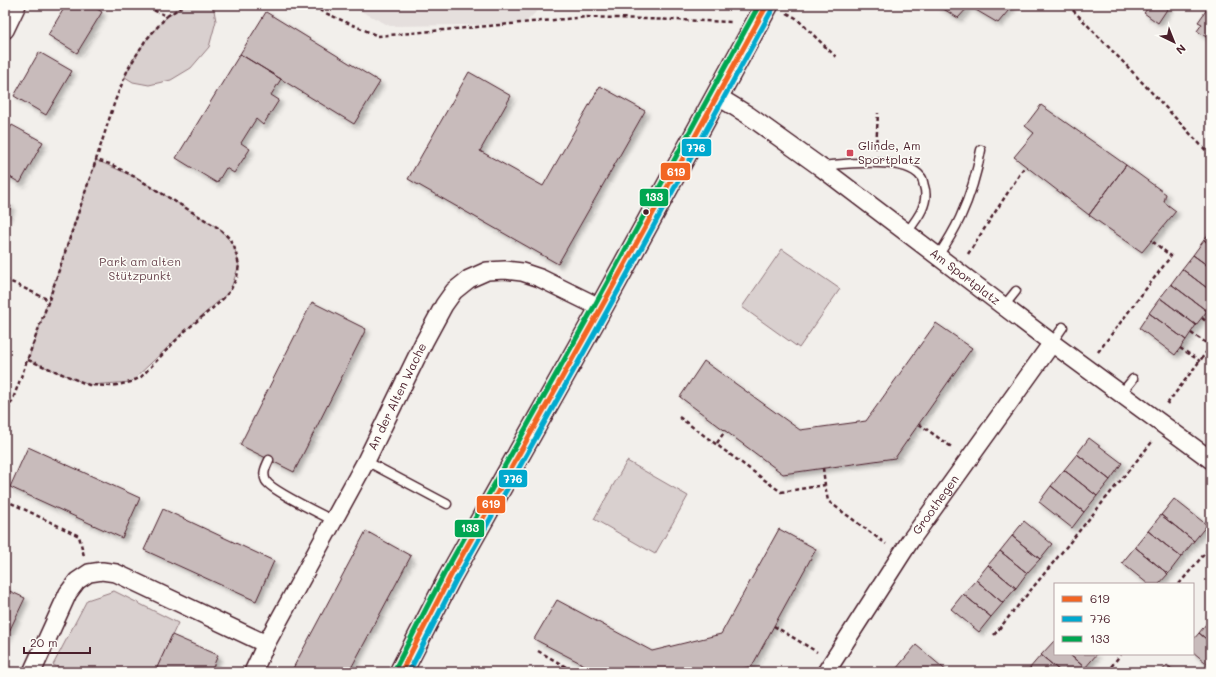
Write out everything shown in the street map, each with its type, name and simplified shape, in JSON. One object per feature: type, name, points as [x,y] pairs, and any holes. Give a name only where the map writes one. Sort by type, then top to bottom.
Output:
[{"type":"main road","points":[[401,672],[450,577],[601,308],[717,96],[770,13]]},
{"type":"street","points":[[5,30],[17,5]]},
{"type":"street","name":"Am Sportplatz","points":[[717,96],[748,115],[819,166],[1052,343],[1211,460]]},
{"type":"street","name":"An der Alten Wache","points":[[253,672],[266,644],[366,461],[424,342],[444,305],[454,291],[469,279],[487,271],[504,270],[522,272],[540,278],[601,308]]},
{"type":"street","name":"Groothegen","points":[[829,667],[900,555],[1052,343]]},
{"type":"street","points":[[32,672],[68,593],[77,581],[89,574],[102,571],[116,573],[266,644]]},
{"type":"lane","points":[[938,256],[960,219],[977,168],[981,150]]},
{"type":"lane","points":[[819,166],[875,163],[894,164],[911,169],[922,177],[926,190],[924,206],[918,218],[907,232]]},
{"type":"lane","points":[[1004,306],[1016,291]]},
{"type":"lane","points":[[1052,343],[1062,327]]},
{"type":"lane","points":[[1121,394],[1134,379]]},
{"type":"lane","points":[[269,460],[264,473],[266,481],[276,489],[334,521]]},
{"type":"lane","points":[[366,461],[447,504]]},
{"type":"path","points":[[141,5],[168,16]]},
{"type":"path","points":[[5,416],[28,360],[115,101],[128,69],[145,41],[168,16],[185,5]]},
{"type":"path","points":[[306,5],[378,36],[587,17],[770,13],[796,18],[836,57]]},
{"type":"path","points":[[1068,5],[1211,156]]},
{"type":"path","points":[[875,163],[878,113]]},
{"type":"path","points":[[28,360],[89,385],[112,386],[131,382],[141,377],[186,329],[220,302],[230,291],[237,277],[239,265],[236,250],[229,238],[220,229],[135,177],[110,164],[96,160]]},
{"type":"path","points":[[957,271],[1025,166]]},
{"type":"path","points":[[1086,368],[1171,256],[1152,241]]},
{"type":"path","points":[[5,279],[48,300]]},
{"type":"path","points":[[1202,318],[1211,325]]},
{"type":"path","points":[[994,635],[1160,422],[1211,346],[1191,333]]},
{"type":"path","points":[[1180,348],[1200,361]]},
{"type":"path","points":[[679,417],[717,443],[781,492],[825,485]]},
{"type":"path","points":[[919,424],[968,459]]},
{"type":"path","points":[[717,443],[725,431]]},
{"type":"path","points":[[823,468],[828,501],[900,555]]},
{"type":"path","points":[[5,500],[79,536],[89,574]]},
{"type":"path","points":[[1180,583],[1211,546]]},
{"type":"path","points":[[774,626],[829,667]]},
{"type":"path","points":[[538,652],[576,672],[582,664]]},
{"type":"path","points":[[1106,672],[1120,655]]},
{"type":"shaded area","points":[[349,5],[543,5],[524,24],[390,26]]},
{"type":"green space","points":[[185,5],[213,5],[216,21],[209,47],[191,68],[171,80],[149,85],[133,82],[125,77],[137,53],[154,30],[169,15]]},
{"type":"green space","name":"Park am alten Stützpunkt","points":[[96,160],[135,177],[220,229],[234,246],[239,265],[230,291],[131,382],[89,385],[28,360]]},
{"type":"green space","points":[[782,249],[840,289],[799,348],[742,307]]},
{"type":"green space","points":[[627,461],[688,496],[655,554],[594,519]]},
{"type":"green space","points":[[114,591],[178,623],[155,672],[70,672],[53,665],[87,600]]},
{"type":"building","points":[[66,5],[91,5],[102,12],[77,53],[48,35]]},
{"type":"building","points":[[937,5],[1013,5],[998,23],[969,6],[958,18]]},
{"type":"building","points":[[1150,5],[1170,5],[1158,23],[1144,13]]},
{"type":"building","points":[[1210,5],[1211,40],[1197,31],[1202,24],[1198,22]]},
{"type":"building","points":[[266,12],[380,82],[354,124],[240,54]]},
{"type":"building","points":[[39,52],[72,71],[46,115],[14,96]]},
{"type":"building","points":[[240,54],[281,79],[271,95],[279,100],[263,125],[256,119],[241,143],[250,149],[234,173],[226,168],[217,183],[176,158]]},
{"type":"building","points":[[469,72],[511,96],[480,151],[543,186],[600,86],[645,111],[558,264],[408,179]]},
{"type":"building","points":[[1041,105],[1126,165],[1089,215],[1014,157],[1034,133],[1025,126]]},
{"type":"building","points":[[12,125],[43,142],[20,183],[5,174],[5,137]]},
{"type":"building","points":[[1126,165],[1166,194],[1164,202],[1176,211],[1142,252],[1089,215]]},
{"type":"building","points":[[5,203],[11,206],[5,220]]},
{"type":"building","points":[[1211,230],[1211,245],[1204,240]]},
{"type":"building","points":[[1204,240],[1211,245],[1211,268],[1193,255]]},
{"type":"building","points":[[1193,255],[1211,268],[1211,291],[1182,269]]},
{"type":"building","points":[[1182,269],[1211,291],[1211,306],[1207,311],[1171,284]]},
{"type":"building","points":[[1171,284],[1207,311],[1196,325],[1160,298]]},
{"type":"building","points":[[1160,298],[1196,325],[1186,340],[1149,313]]},
{"type":"building","points":[[312,302],[366,329],[294,472],[240,445]]},
{"type":"building","points":[[1149,313],[1186,340],[1175,355],[1139,328]]},
{"type":"building","points":[[936,323],[972,348],[895,458],[783,474],[680,397],[704,361],[800,430],[866,421]]},
{"type":"building","points":[[1089,438],[1122,463],[1110,480],[1077,454]]},
{"type":"building","points":[[28,447],[140,498],[122,538],[10,487]]},
{"type":"building","points":[[1077,454],[1110,480],[1097,496],[1064,470]]},
{"type":"building","points":[[1064,470],[1097,496],[1084,512],[1051,486]]},
{"type":"building","points":[[1051,486],[1084,512],[1072,528],[1039,502]]},
{"type":"building","points":[[1174,499],[1207,525],[1194,541],[1161,515]]},
{"type":"building","points":[[163,509],[274,561],[256,601],[144,550]]},
{"type":"building","points":[[1161,515],[1194,541],[1181,557],[1148,531]]},
{"type":"building","points":[[1024,521],[1052,544],[1040,559],[1012,536]]},
{"type":"building","points":[[779,529],[816,549],[752,666],[731,672],[598,672],[534,639],[557,600],[652,651],[721,634]]},
{"type":"building","points":[[366,531],[411,556],[349,672],[291,672]]},
{"type":"building","points":[[1148,531],[1181,557],[1168,574],[1135,547]]},
{"type":"building","points":[[1012,536],[1040,559],[1027,573],[1000,551]]},
{"type":"building","points":[[1135,547],[1168,574],[1160,583],[1147,583],[1122,563]]},
{"type":"building","points":[[1000,551],[1027,573],[1016,588],[988,565]]},
{"type":"building","points":[[988,565],[1016,588],[1003,603],[976,580]]},
{"type":"building","points":[[976,580],[1003,603],[991,617],[963,594]]},
{"type":"building","points":[[5,589],[25,598],[5,640]]},
{"type":"building","points":[[963,594],[991,617],[979,632],[951,609]]},
{"type":"building","points":[[1211,619],[1211,643],[1199,633]]},
{"type":"building","points":[[1199,633],[1211,643],[1211,667],[1194,653],[1194,639]]},
{"type":"building","points":[[172,635],[218,655],[211,672],[155,672]]},
{"type":"building","points":[[1054,641],[1054,655],[1070,655],[1085,668],[1082,672],[1061,672],[1041,655]]},
{"type":"building","points":[[916,645],[948,672],[899,672],[896,669]]},
{"type":"building","points":[[1041,655],[1061,672],[1032,672],[1029,669]]},
{"type":"building","points":[[1070,655],[1096,655],[1085,668]]},
{"type":"building","points":[[1167,665],[1176,672],[1161,672]]},
{"type":"transit line","name":"133","points":[[395,669],[444,574],[595,305],[759,5]]},
{"type":"transit line","name":"619","points":[[401,672],[450,577],[601,308],[767,5]]},
{"type":"transit line","name":"776","points":[[409,672],[456,580],[607,311],[773,8]]},
{"type":"place","name":"Glinde, Am Sportplatz","points":[[850,153]]}]
